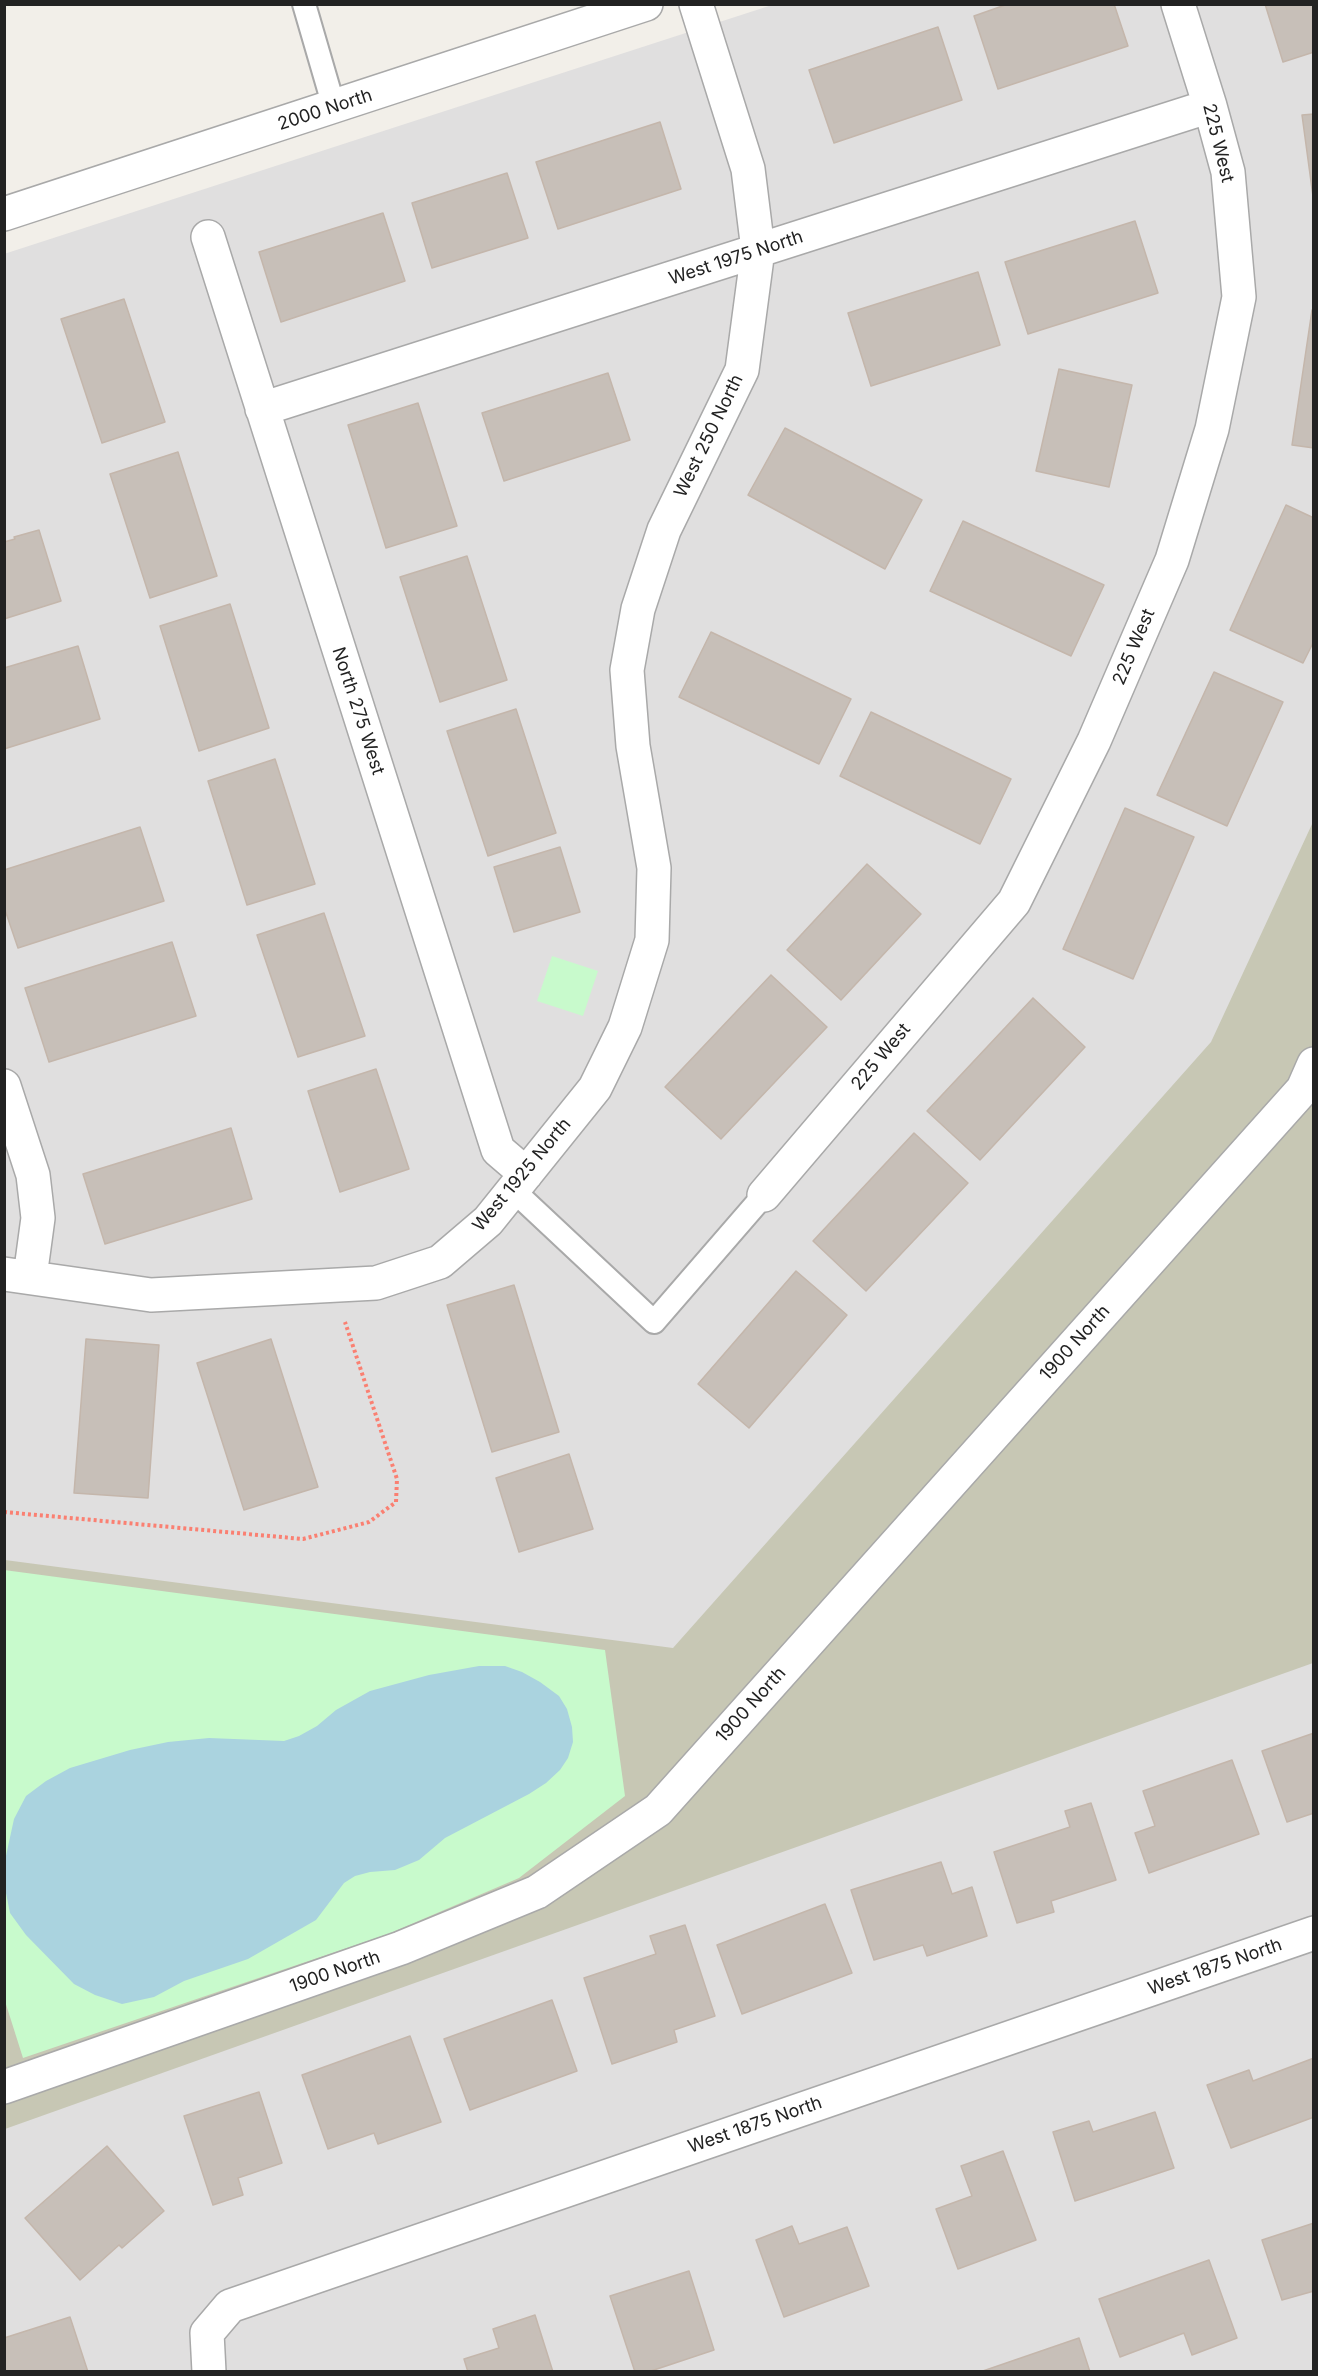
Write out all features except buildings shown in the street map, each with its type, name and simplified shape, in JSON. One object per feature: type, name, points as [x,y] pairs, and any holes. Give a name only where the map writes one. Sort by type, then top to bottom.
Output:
[{"type":"street","name":"2000 North","points":[[4,214],[646,4]]},
{"type":"street","name":"West 250 North","points":[[654,868],[633,746],[627,670],[638,609],[664,530],[742,370],[758,250],[748,169],[696,4]]},
{"type":"street","name":"225 West","points":[[764,1195],[1014,902],[1094,741],[1172,560],[1212,429],[1239,297],[1228,172],[1178,4]]},
{"type":"street","name":"West 1975 North","points":[[262,409],[1210,106]]},
{"type":"street","name":"North 275 West","points":[[208,237],[498,1150],[520,1182]]},
{"type":"street","name":"West 1925 North","points":[[17,1276],[151,1295],[375,1283],[440,1262],[488,1221],[595,1088],[625,1027],[652,940],[654,868]]},
{"type":"street","name":"1900 North","points":[[4,2087],[401,1948],[537,1892],[658,1810],[1303,1089],[1314,1064]]},
{"type":"street","points":[[4,1086],[33,1175],[38,1218],[17,1276]]},
{"type":"street","name":"West 1875 North","points":[[209,2372],[207,2332],[230,2306],[1314,1933]]},
{"type":"lane","points":[[304,4],[334,107]]},
{"type":"lane","points":[[520,1182],[654,1322],[764,1195]]},
{"type":"path","points":[[4,1512],[303,1539],[369,1522],[396,1502],[397,1479],[344,1319]]},
{"type":"shaded area","points":[[772,5],[1313,5],[1313,2371],[5,2371],[4,254]]},
{"type":"shaded area","points":[[1313,822],[1313,1663],[5,2129],[5,1560],[673,1648],[1211,1042]]},
{"type":"green space","points":[[552,956],[598,971],[583,1016],[537,1001]]},
{"type":"green space","points":[[4,1570],[605,1650],[625,1796],[519,1878],[388,1934],[23,2058],[4,1998]]},
{"type":"water","points":[[479,1666],[505,1666],[522,1672],[559,1696],[567,1709],[573,1742],[568,1758],[560,1770],[529,1794],[445,1838],[419,1860],[395,1870],[355,1876],[344,1883],[316,1920],[248,1959],[184,1981],[154,1997],[122,2004],[95,1995],[74,1984],[26,1935],[10,1913],[5,1888],[4,1865],[14,1819],[26,1796],[46,1781],[70,1768],[130,1750],[168,1742],[209,1738],[284,1741],[317,1726],[336,1710],[370,1691],[429,1675]]}]
